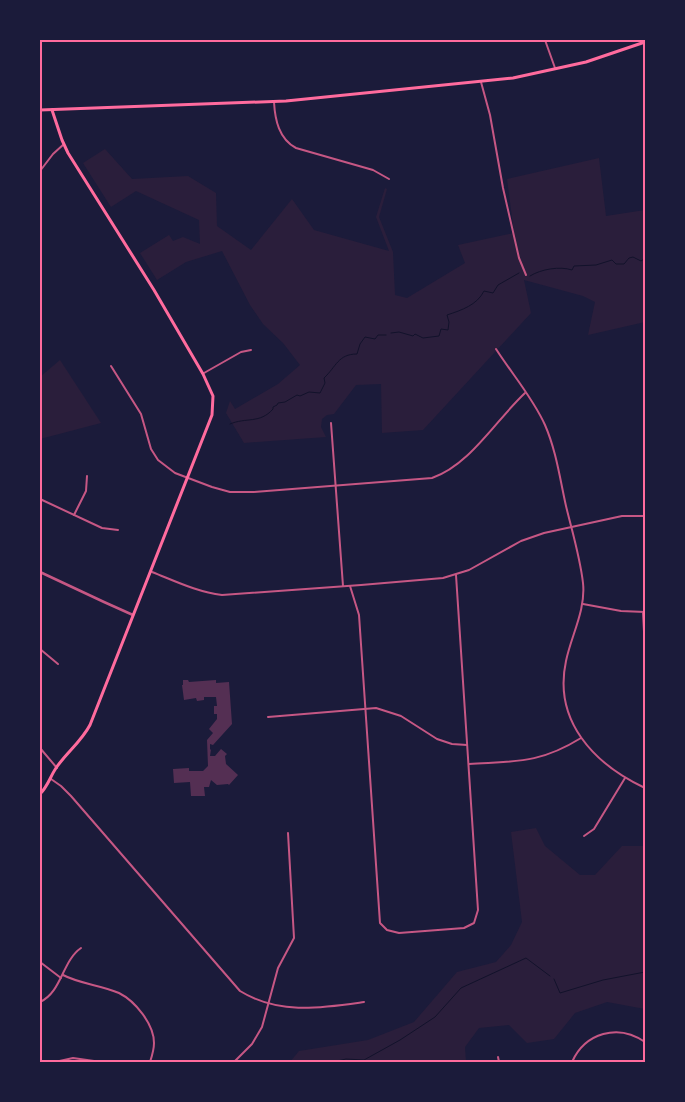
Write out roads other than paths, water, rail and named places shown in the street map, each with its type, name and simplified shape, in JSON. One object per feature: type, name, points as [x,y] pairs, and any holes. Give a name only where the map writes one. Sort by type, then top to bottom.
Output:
[{"type":"main road","points":[[40,110],[274,102],[481,82],[556,70],[606,57],[645,42]]},
{"type":"main road","points":[[40,794],[51,779],[56,768],[81,741],[90,725],[214,409],[211,389],[203,374],[180,332],[64,144],[52,110]]},
{"type":"street","points":[[545,40],[556,70]]},
{"type":"street","points":[[481,82],[490,115],[503,188],[526,275]]},
{"type":"street","points":[[274,102],[279,128],[289,144],[296,148],[373,170],[389,179]]},
{"type":"street","points":[[40,172],[52,154],[64,144]]},
{"type":"street","points":[[496,349],[542,418],[550,436],[582,576],[582,604],[566,660],[564,679],[567,709],[580,738],[591,751],[602,761],[645,788]]},
{"type":"street","points":[[203,374],[241,352],[251,350]]},
{"type":"street","points":[[111,366],[141,414],[154,455],[169,470],[220,489],[241,492],[424,480],[440,475],[453,468],[462,460],[525,393]]},
{"type":"street","points":[[331,423],[343,586]]},
{"type":"street","points":[[74,515],[86,491],[87,476]]},
{"type":"street","points":[[40,499],[102,528],[118,530]]},
{"type":"street","points":[[151,571],[191,588],[222,595],[418,581],[456,575],[479,565],[521,541],[544,533],[622,516],[645,516]]},
{"type":"street","points":[[40,572],[133,615]]},
{"type":"street","points":[[350,586],[359,615],[379,919],[382,926],[387,930],[399,933],[464,928],[474,923],[478,915],[478,908],[456,575]]},
{"type":"street","points":[[582,604],[621,611],[644,612],[645,650]]},
{"type":"street","points":[[40,649],[58,664]]},
{"type":"street","points":[[268,717],[376,708],[394,713],[437,739],[452,744],[467,745]]},
{"type":"street","points":[[468,764],[533,760],[555,753],[580,738]]},
{"type":"street","points":[[40,748],[56,768]]},
{"type":"street","points":[[584,836],[594,829],[626,777]]},
{"type":"street","points":[[51,779],[70,796],[234,986],[247,996],[287,1007],[308,1009],[364,1002]]},
{"type":"street","points":[[234,1062],[258,1036],[265,1019],[278,968],[294,938],[288,833]]},
{"type":"street","points":[[40,1002],[51,994],[72,955],[80,948]]},
{"type":"street","points":[[40,962],[48,969],[62,976],[119,994],[130,1001],[145,1019],[151,1030],[154,1042],[150,1062]]},
{"type":"street","points":[[572,1062],[584,1044],[604,1033],[624,1032],[645,1042]]},
{"type":"street","points":[[498,1057],[499,1062]]},
{"type":"street","points":[[55,1062],[73,1058],[101,1062]]},
{"type":"waterway","points":[[530,276],[545,270],[556,268],[572,270],[574,266],[596,265],[612,260],[616,264],[624,264],[629,258],[633,257],[641,261],[644,259],[645,254]]},
{"type":"waterway","points":[[391,333],[399,332],[413,336],[415,334],[423,338],[439,336],[441,329],[448,330],[449,322],[447,315],[473,303],[484,291],[493,293],[498,285],[519,273]]},
{"type":"waterway","points":[[230,424],[263,417],[278,403],[285,402],[297,395],[300,396],[309,392],[320,393],[325,383],[324,378],[341,359],[357,354],[360,344],[365,337],[375,339],[378,335],[386,335]]},
{"type":"waterway","points":[[333,1062],[346,1059],[364,1060],[400,1040],[435,1017],[461,988],[526,958],[550,976]]},
{"type":"waterway","points":[[554,979],[560,993],[603,980],[645,972]]}]
